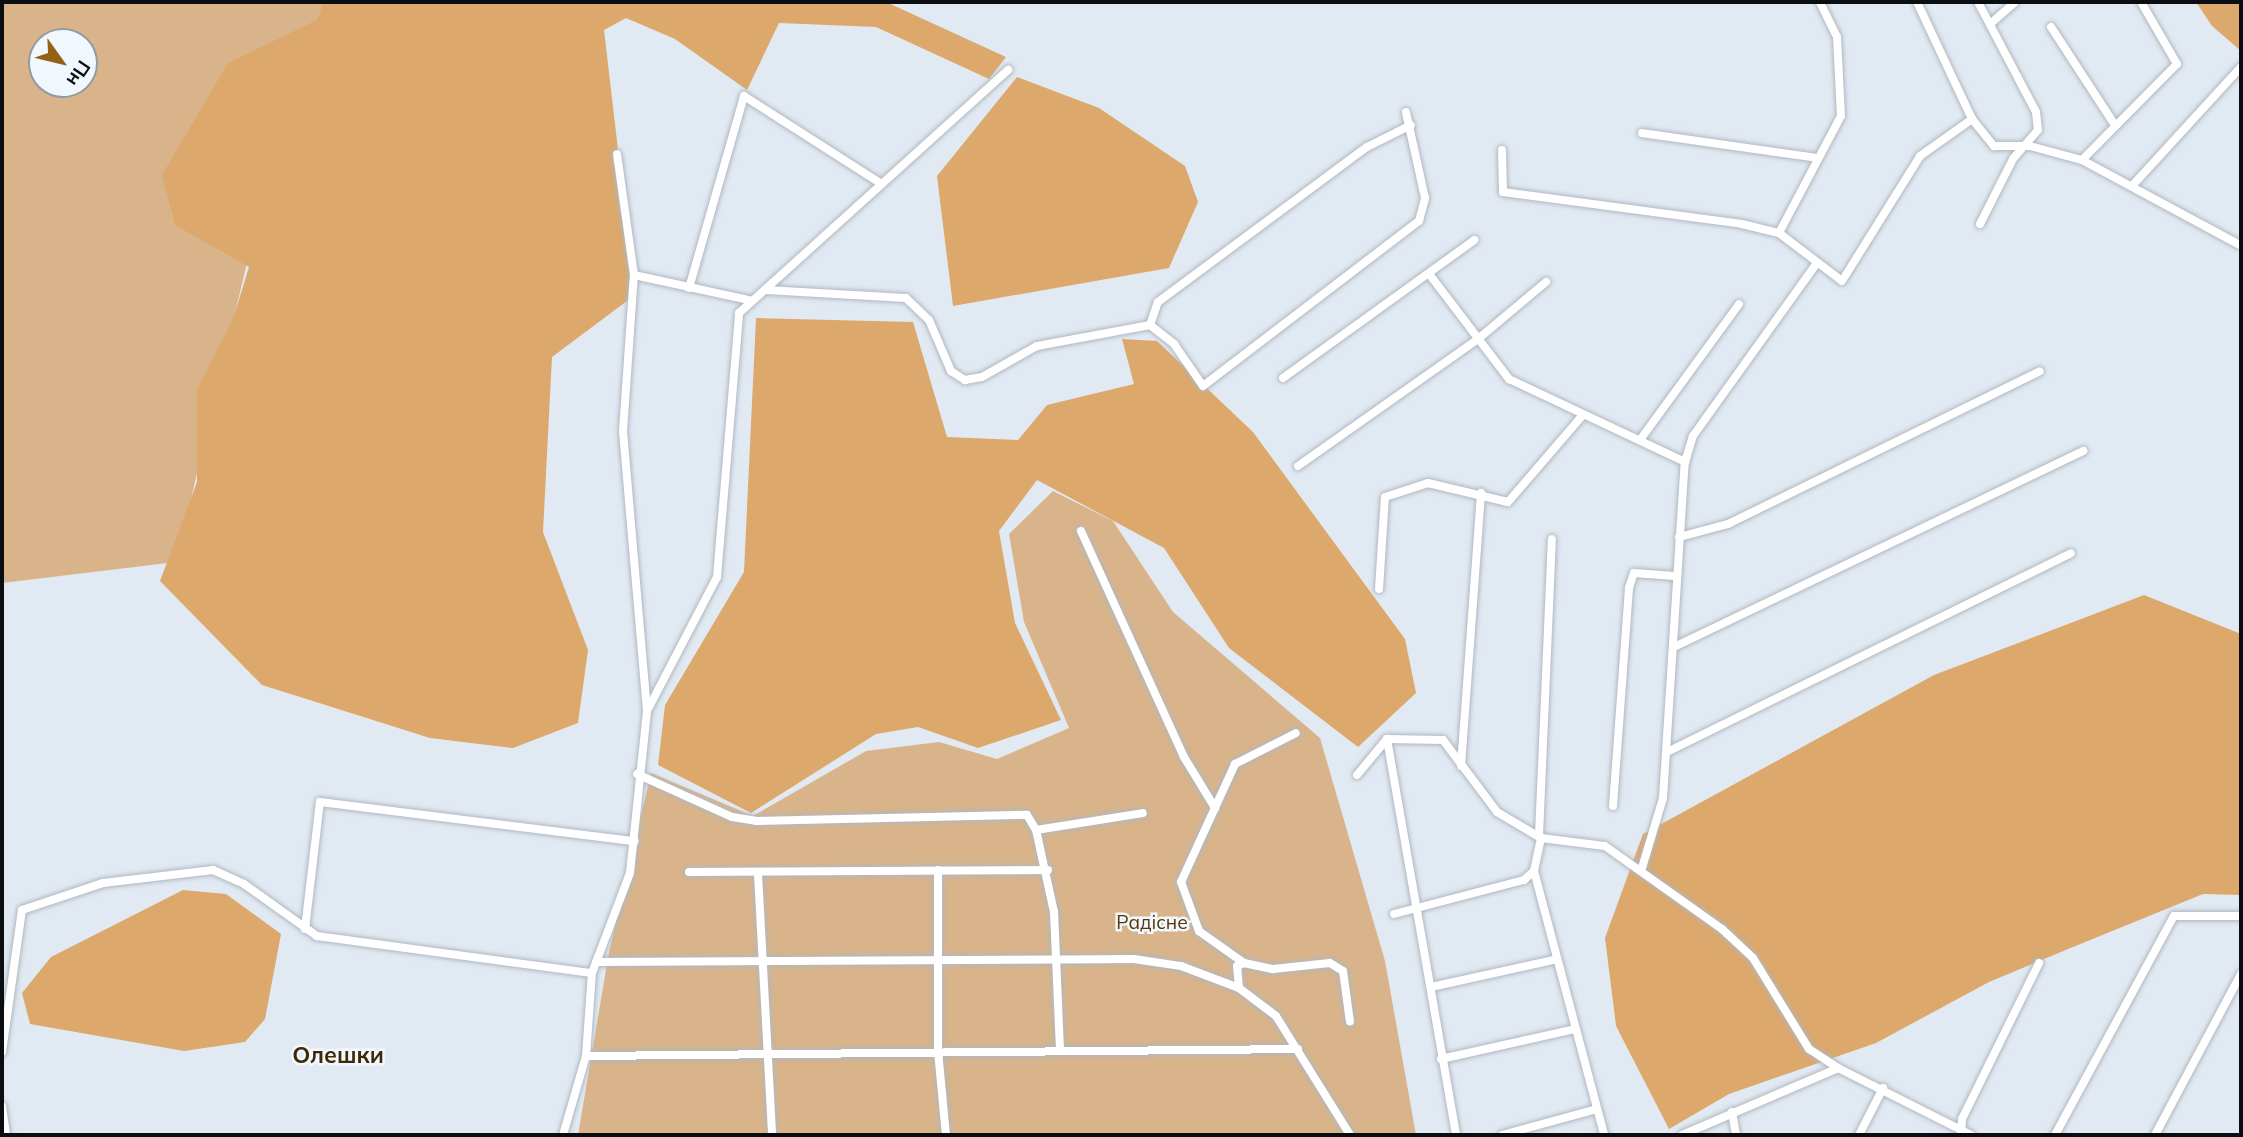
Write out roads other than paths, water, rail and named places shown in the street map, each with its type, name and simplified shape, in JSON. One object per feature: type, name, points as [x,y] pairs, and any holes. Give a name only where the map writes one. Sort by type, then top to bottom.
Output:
[{"type":"street","points":[[1779,233],[1841,116],[1838,37],[1820,2]]},
{"type":"street","points":[[1917,2],[1972,119],[1994,146],[2030,146],[2082,160],[2240,245]]},
{"type":"street","points":[[1978,2],[2036,112],[2038,130],[2030,146],[2013,159],[1980,224]]},
{"type":"street","points":[[1990,24],[2015,2]]},
{"type":"street","points":[[2082,160],[2178,64],[2141,2]]},
{"type":"street","points":[[2051,27],[2115,125]]},
{"type":"street","points":[[2132,186],[2241,66]]},
{"type":"street","points":[[647,711],[717,577],[726,530],[735,330],[749,300],[766,290],[880,183],[928,148],[1008,70]]},
{"type":"street","points":[[689,288],[744,96],[880,183]]},
{"type":"street","points":[[766,290],[906,298],[929,320],[951,371],[965,380],[982,377],[1037,346],[1150,325],[1174,344],[1203,386],[1390,244],[1423,214],[1411,125],[1406,112]]},
{"type":"street","points":[[1502,149],[1503,191],[1779,233],[1842,281],[1920,156],[1972,119]]},
{"type":"street","points":[[1150,325],[1158,302],[1367,147],[1411,125]]},
{"type":"street","points":[[1642,134],[1818,158]]},
{"type":"street","points":[[563,1135],[586,1056],[592,973],[630,873],[635,841],[637,774],[647,711],[623,431],[635,275],[617,154]]},
{"type":"street","points":[[1283,378],[1430,275],[1474,240]]},
{"type":"street","points":[[1642,868],[1660,810],[1667,752],[1674,647],[1675,576],[1685,462],[1693,436],[1816,263]]},
{"type":"street","points":[[635,275],[749,300]]},
{"type":"street","points":[[1430,275],[1509,379],[1582,416],[1685,462]]},
{"type":"street","points":[[1298,466],[1478,339],[1546,282]]},
{"type":"street","points":[[1640,440],[1739,304]]},
{"type":"street","points":[[1679,537],[1728,524],[2040,371]]},
{"type":"street","points":[[1379,589],[1385,497],[1427,483],[1481,493],[1508,502],[1582,416]]},
{"type":"street","points":[[1674,647],[2084,452]]},
{"type":"street","points":[[1461,766],[1481,493]]},
{"type":"street","points":[[1081,531],[1184,757],[1214,807]]},
{"type":"street","points":[[1552,539],[1540,836],[1534,871],[1554,960],[1604,1135]]},
{"type":"street","points":[[1667,752],[2071,553]]},
{"type":"street","points":[[1612,806],[1629,588],[1634,573],[1675,576]]},
{"type":"street","points":[[1244,964],[1199,932],[1181,892],[1214,807],[1235,764],[1296,733]]},
{"type":"street","points":[[1387,739],[1443,740],[1497,812],[1540,836],[1605,846],[1642,868],[1753,958],[1790,1026],[1809,1049],[1838,1068],[1883,1088],[1961,1133],[1971,1135]]},
{"type":"street","points":[[1357,775],[1387,739]]},
{"type":"street","points":[[1387,739],[1456,1135]]},
{"type":"street","points":[[637,774],[732,817],[756,821],[1027,815],[1037,830],[1048,870],[1057,960],[1060,1048]]},
{"type":"street","points":[[305,929],[320,802],[391,806],[635,841]]},
{"type":"street","points":[[1037,830],[1143,813]]},
{"type":"street","points":[[2,1052],[2,1027],[13,993],[22,910],[67,890],[213,870],[244,884],[305,929],[592,973]]},
{"type":"street","points":[[938,870],[938,1051],[946,1135]]},
{"type":"street","points":[[689,872],[758,874],[1048,870]]},
{"type":"street","points":[[1394,914],[1524,880],[1534,871]]},
{"type":"street","points":[[758,874],[770,1053],[772,1135]]},
{"type":"street","points":[[2055,1135],[2174,916],[2241,916]]},
{"type":"street","points":[[596,962],[938,962],[1134,958],[1181,966],[1239,988],[1276,1016],[1350,1135]]},
{"type":"street","points":[[1431,988],[1554,960]]},
{"type":"street","points":[[1961,1133],[1962,1119],[2039,963]]},
{"type":"street","points":[[1239,988],[1237,966],[1244,964],[1337,966],[1350,1022]]},
{"type":"street","points":[[2155,1135],[2241,974]]},
{"type":"street","points":[[1441,1059],[1575,1029]]},
{"type":"street","points":[[586,1056],[1060,1048],[1298,1049]]},
{"type":"street","points":[[1682,1135],[1838,1068]]},
{"type":"street","points":[[1859,1135],[1883,1088]]},
{"type":"street","points":[[2,1106],[6,1135]]},
{"type":"street","points":[[1502,1135],[1597,1109]]},
{"type":"street","points":[[1732,1112],[1736,1135]]},
{"type":"district","name":"Олешки","points":[[338,1055]]},
{"type":"park label","name":"Радісне","points":[[1152,923]]}]
